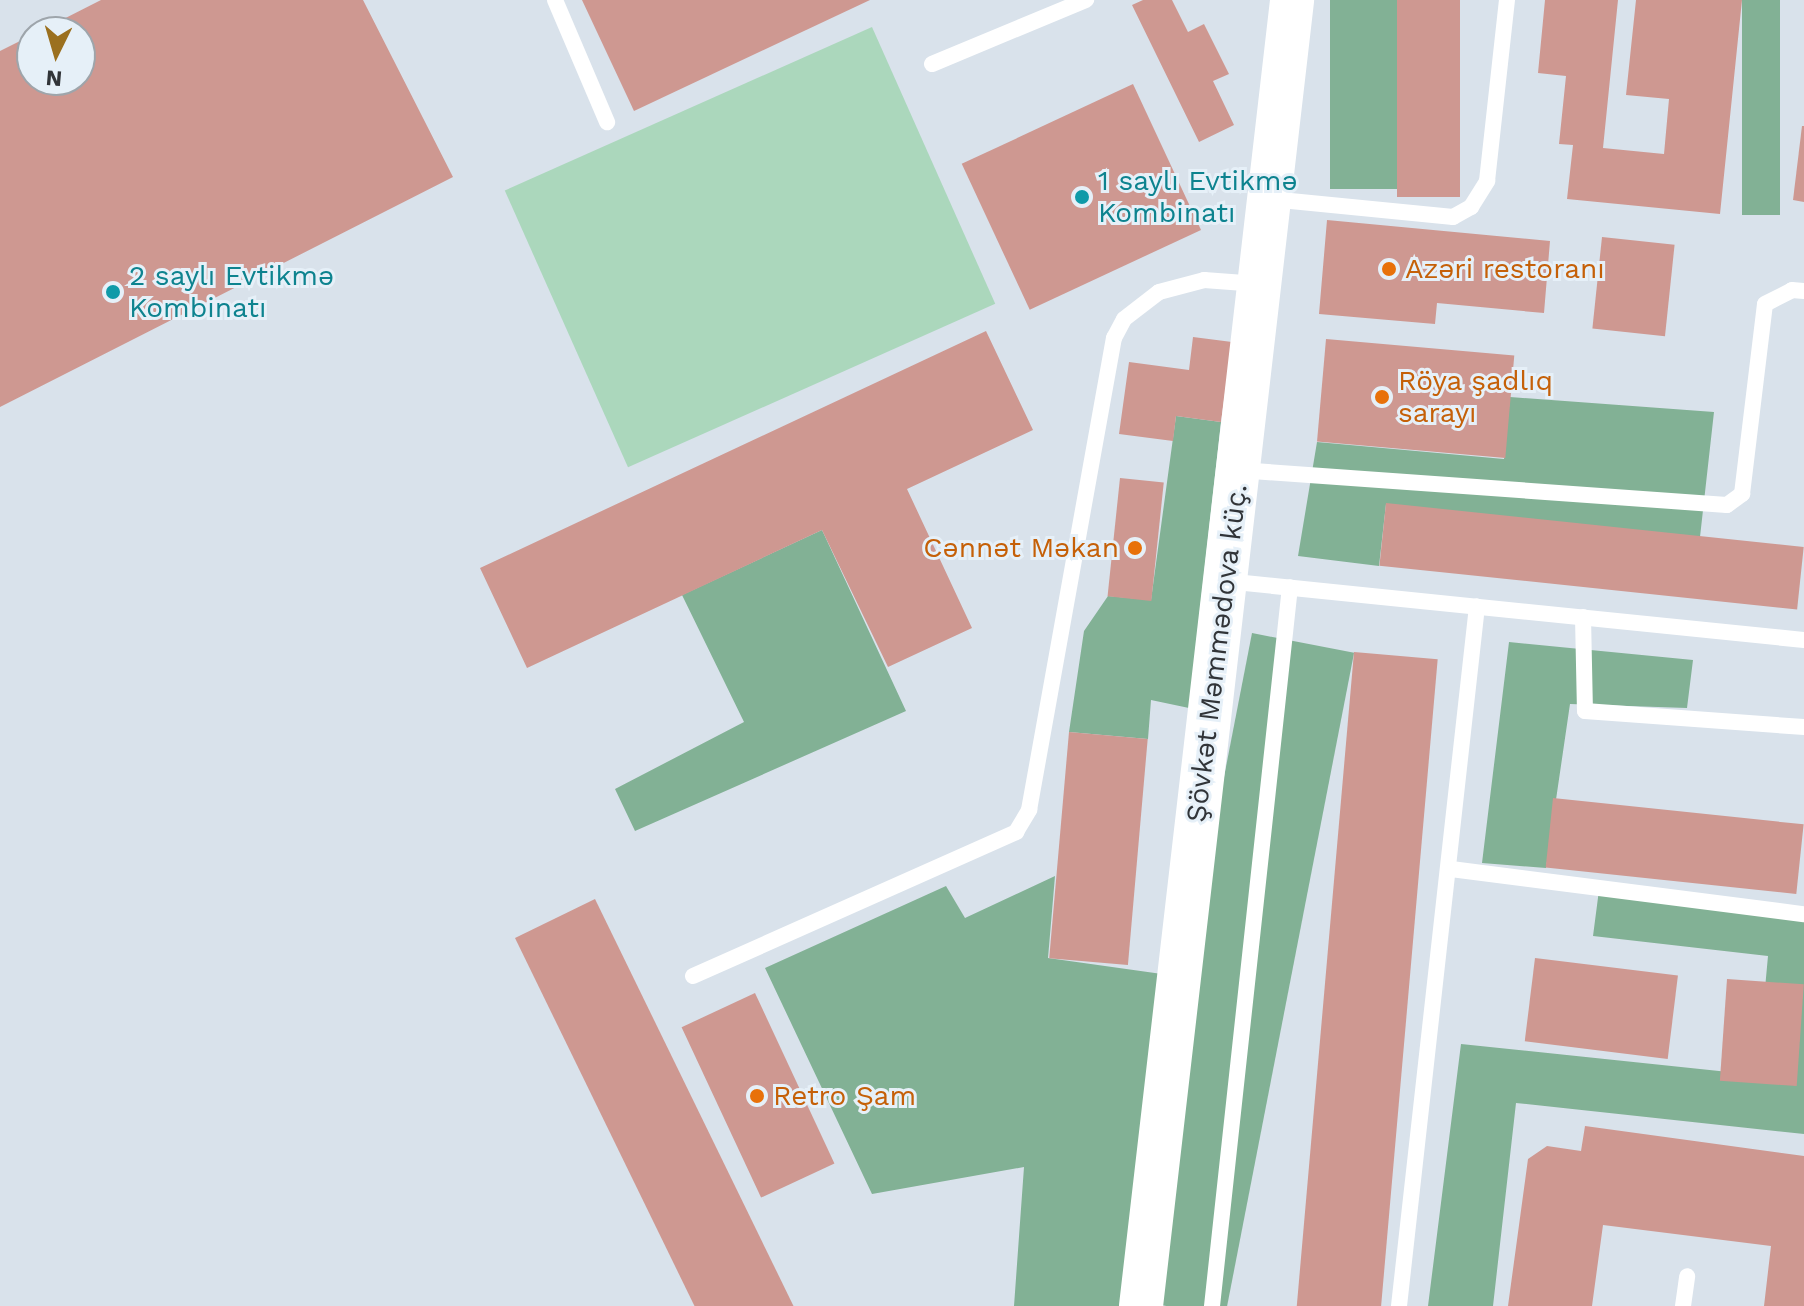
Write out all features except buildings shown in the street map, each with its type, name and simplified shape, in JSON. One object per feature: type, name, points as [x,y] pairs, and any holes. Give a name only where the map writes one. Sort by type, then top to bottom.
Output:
[{"type":"main road","name":"Şövkət Məmmədova küç.","points":[[1141,1306],[1292,0]]},
{"type":"lane","points":[[555,0],[607,122]]},
{"type":"lane","points":[[1269,199],[1453,217],[1471,207],[1487,181],[1507,0]]},
{"type":"lane","points":[[932,64],[1075,2]]},
{"type":"lane","points":[[693,976],[1016,832],[1029,810],[1114,338],[1124,319],[1159,292],[1204,280],[1259,284]]},
{"type":"lane","points":[[1238,470],[1727,505],[1742,494],[1765,304],[1792,290],[1804,291]]},
{"type":"lane","points":[[1225,581],[1804,640]]},
{"type":"lane","points":[[1212,1306],[1290,587]]},
{"type":"lane","points":[[1399,1306],[1451,869],[1477,606]]},
{"type":"lane","points":[[1583,617],[1585,711],[1804,727]]},
{"type":"lane","points":[[1451,869],[1804,914]]},
{"type":"lane","points":[[1683,1306],[1687,1276]]},
{"type":"green space","points":[[1330,0],[1397,0],[1397,189],[1330,189]]},
{"type":"green space","points":[[1742,0],[1780,0],[1780,215],[1742,215]]},
{"type":"green space","points":[[872,27],[995,304],[628,467],[505,191]]},
{"type":"green space","points":[[1510,397],[1714,412],[1700,537],[1386,504],[1379,566],[1298,556],[1317,442],[1504,459]]},
{"type":"green space","points":[[1176,416],[1221,422],[1189,708],[1151,700],[1148,739],[1069,732],[1084,631],[1108,596],[1151,600]]},
{"type":"green space","points":[[822,530],[906,711],[635,831],[615,789],[744,722],[682,595]]},
{"type":"green space","points":[[1252,633],[1354,653],[1227,1306],[1166,1306],[1123,1298]]},
{"type":"green space","points":[[1509,642],[1693,660],[1687,708],[1570,704],[1546,868],[1482,863]]},
{"type":"green space","points":[[1055,876],[1048,958],[1169,975],[1129,1306],[1014,1306],[1024,1167],[872,1194],[765,968],[946,886],[965,918]]},
{"type":"green space","points":[[1599,890],[1804,914],[1804,1134],[1516,1103],[1493,1306],[1428,1306],[1461,1044],[1757,1075],[1768,956],[1593,936]]},
{"type":"place","name":"1 saylı Evtikmə Kombinatı","points":[[1082,197]]},
{"type":"place","name":"Azəri restoranı","points":[[1389,269]]},
{"type":"place","name":"2 saylı Evtikmə Kombinatı","points":[[113,292]]},
{"type":"place","name":"Röya şadlıq sarayı","points":[[1382,397]]},
{"type":"place","name":"Cənnət Məkan","points":[[1135,548]]},
{"type":"place","name":"Retro Şam","points":[[757,1096]]}]
